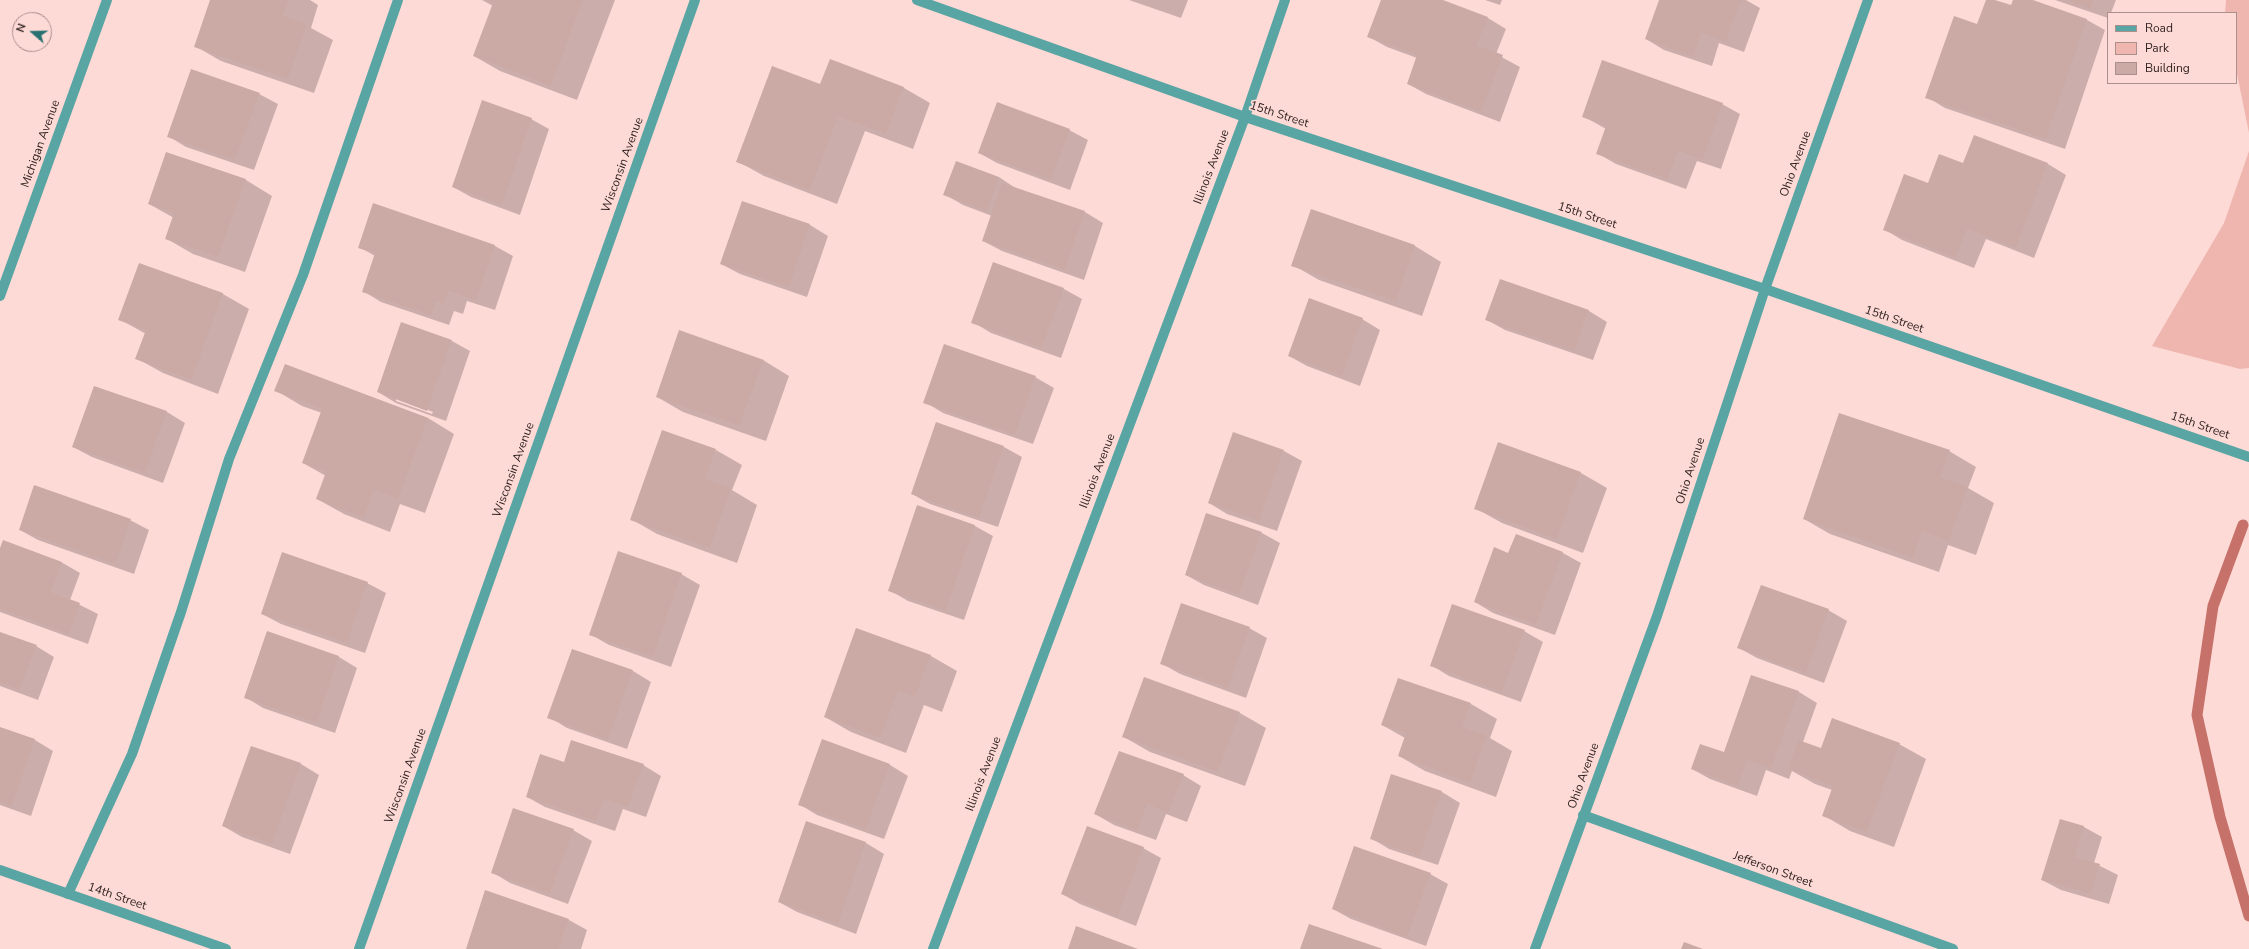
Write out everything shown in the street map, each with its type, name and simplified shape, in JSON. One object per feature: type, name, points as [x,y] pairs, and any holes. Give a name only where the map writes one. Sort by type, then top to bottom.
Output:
[{"type":"street","name":"Michigan Avenue","points":[[0,296],[107,0]]},
{"type":"street","points":[[68,894],[132,754],[181,612],[228,459],[303,275],[398,0]]},
{"type":"street","name":"Wisconsin Avenue","points":[[359,949],[695,0]]},
{"type":"street","name":"15th Street","points":[[917,0],[1245,117],[1765,288],[2249,457]]},
{"type":"street","name":"Illinois Avenue","points":[[933,949],[1245,117],[1285,0]]},
{"type":"street","name":"Ohio Avenue","points":[[1535,949],[1657,616],[1765,288],[1868,0]]},
{"type":"street","name":"Jefferson Street","points":[[1584,816],[1953,949]]},
{"type":"street","name":"14th Street","points":[[0,870],[226,949]]},
{"type":"green space","points":[[2226,0],[2249,0],[2249,133],[2237,74],[2237,12],[2225,12]]},
{"type":"green space","points":[[2249,151],[2249,368],[2240,369],[2152,346],[2224,223]]},
{"type":"building","points":[[210,0],[289,0],[283,16],[307,24],[288,79],[194,47]]},
{"type":"building","points":[[486,0],[583,0],[551,86],[473,56],[493,3]]},
{"type":"building","points":[[1381,0],[1443,0],[1488,17],[1477,45],[1503,55],[1481,112],[1407,84],[1417,55],[1367,37]]},
{"type":"building","points":[[1659,0],[1741,0],[1726,42],[1701,33],[1693,57],[1645,39]]},
{"type":"building","points":[[1986,0],[1995,0],[2011,5],[2013,0],[2033,0],[2087,19],[2046,139],[1925,98],[1954,16],[1977,24]]},
{"type":"building","points":[[2066,0],[2094,0],[2091,9]]},
{"type":"building","points":[[830,59],[904,87],[886,134],[838,117],[810,190],[736,162],[772,66],[820,84]]},
{"type":"building","points":[[1602,60],[1723,103],[1703,160],[1678,151],[1668,179],[1596,154],[1606,126],[1582,117]]},
{"type":"building","points":[[191,69],[260,93],[235,160],[167,137]]},
{"type":"building","points":[[482,100],[532,118],[502,205],[452,187]]},
{"type":"building","points":[[997,102],[1070,129],[1051,180],[978,153]]},
{"type":"building","points":[[1974,135],[2048,163],[2016,248],[1967,229],[1956,258],[1883,230],[1904,174],[1928,183],[1939,154],[1963,163]]},
{"type":"building","points":[[166,152],[246,179],[218,257],[165,239],[174,213],[148,204]]},
{"type":"building","points":[[956,161],[999,177],[987,211],[943,195]]},
{"type":"building","points":[[1002,183],[1085,211],[1065,270],[982,241]]},
{"type":"building","points":[[742,201],[810,224],[789,287],[720,264]]},
{"type":"building","points":[[373,203],[495,245],[476,301],[449,291],[444,304],[436,301],[431,315],[362,292],[375,253],[358,248]]},
{"type":"building","points":[[1311,209],[1415,245],[1396,301],[1291,266]]},
{"type":"building","points":[[993,262],[1064,288],[1042,348],[971,323]]},
{"type":"building","points":[[139,263],[223,293],[192,380],[135,359],[146,330],[118,320]]},
{"type":"building","points":[[1500,279],[1589,310],[1574,351],[1485,320]]},
{"type":"building","points":[[1309,298],[1363,318],[1342,376],[1288,356]]},
{"type":"building","points":[[401,322],[452,340],[427,411],[377,392]]},
{"type":"building","points":[[679,330],[764,360],[739,426],[656,397]]},
{"type":"building","points":[[944,344],[1036,376],[1015,435],[923,403]]},
{"type":"building","points":[[285,364],[428,418],[398,499],[374,490],[364,518],[316,499],[326,472],[302,463],[322,409],[274,391]]},
{"type":"building","points":[[94,386],[167,411],[145,473],[72,447]]},
{"type":"building","points":[[1839,413],[1950,450],[1940,477],[1968,487],[1949,541],[1922,531],[1913,558],[1803,519]]},
{"type":"building","points":[[936,422],[1004,446],[979,518],[911,494]]},
{"type":"building","points":[[662,430],[716,449],[705,479],[731,488],[710,548],[630,520]]},
{"type":"building","points":[[1233,432],[1284,450],[1259,521],[1208,503]]},
{"type":"building","points":[[1498,442],[1581,472],[1557,539],[1474,509]]},
{"type":"building","points":[[34,485],[131,519],[116,564],[19,530]]},
{"type":"building","points":[[917,505],[975,525],[946,611],[888,591]]},
{"type":"building","points":[[1206,513],[1262,532],[1239,595],[1185,575]]},
{"type":"building","points":[[1516,534],[1563,552],[1536,625],[1474,602],[1494,547],[1508,553]]},
{"type":"building","points":[[3,540],[62,562],[51,592],[80,603],[69,634],[0,609],[0,548]]},
{"type":"building","points":[[618,551],[682,573],[653,657],[589,635]]},
{"type":"building","points":[[282,552],[368,582],[347,643],[261,614]]},
{"type":"building","points":[[1761,585],[1829,609],[1806,673],[1737,648]]},
{"type":"building","points":[[1181,603],[1250,627],[1228,688],[1160,664]]},
{"type":"building","points":[[1452,604],[1525,630],[1502,692],[1430,666]]},
{"type":"building","points":[[856,628],[931,655],[915,697],[898,691],[880,738],[824,717]]},
{"type":"building","points":[[267,631],[339,656],[317,723],[244,698]]},
{"type":"building","points":[[0,632],[37,645],[19,690],[0,683]]},
{"type":"building","points":[[572,649],[633,670],[608,740],[547,718]]},
{"type":"building","points":[[1751,675],[1799,691],[1771,769],[1747,760],[1738,786],[1691,769],[1700,744],[1724,752]]},
{"type":"building","points":[[1144,677],[1240,712],[1218,772],[1122,737]]},
{"type":"building","points":[[1398,678],[1471,703],[1462,727],[1487,735],[1470,783],[1398,756],[1406,733],[1381,725]]},
{"type":"building","points":[[1832,718],[1900,743],[1867,832],[1822,816],[1833,786],[1788,769],[1798,740],[1821,748]]},
{"type":"building","points":[[0,727],[35,739],[12,806],[0,802]]},
{"type":"building","points":[[822,739],[890,764],[866,829],[798,805]]},
{"type":"building","points":[[571,740],[644,764],[628,807],[604,799],[596,821],[526,797],[540,754],[564,762]]},
{"type":"building","points":[[251,746],[301,763],[272,844],[222,826]]},
{"type":"building","points":[[1119,751],[1184,774],[1168,813],[1147,804],[1137,831],[1094,814]]},
{"type":"building","points":[[1391,774],[1442,791],[1420,856],[1370,839]]},
{"type":"building","points":[[513,808],[574,829],[550,894],[491,873]]},
{"type":"building","points":[[2060,819],[2084,826],[2075,857],[2100,864],[2091,894],[2041,880]]},
{"type":"building","points":[[806,821],[866,842],[838,924],[778,902]]},
{"type":"building","points":[[1087,826],[1144,847],[1118,916],[1061,894]]},
{"type":"building","points":[[1354,846],[1431,873],[1407,937],[1332,909]]},
{"type":"building","points":[[485,890],[569,919],[559,949],[466,949]]},
{"type":"building","points":[[1309,924],[1383,949],[1300,949]]},
{"type":"building","points":[[1076,926],[1138,949],[1068,949]]},
{"type":"building","points":[[1684,942],[1703,949],[1681,949]]},
{"type":"waterway","points":[[2243,525],[2213,606],[2197,715],[2220,817],[2249,916]]}]
